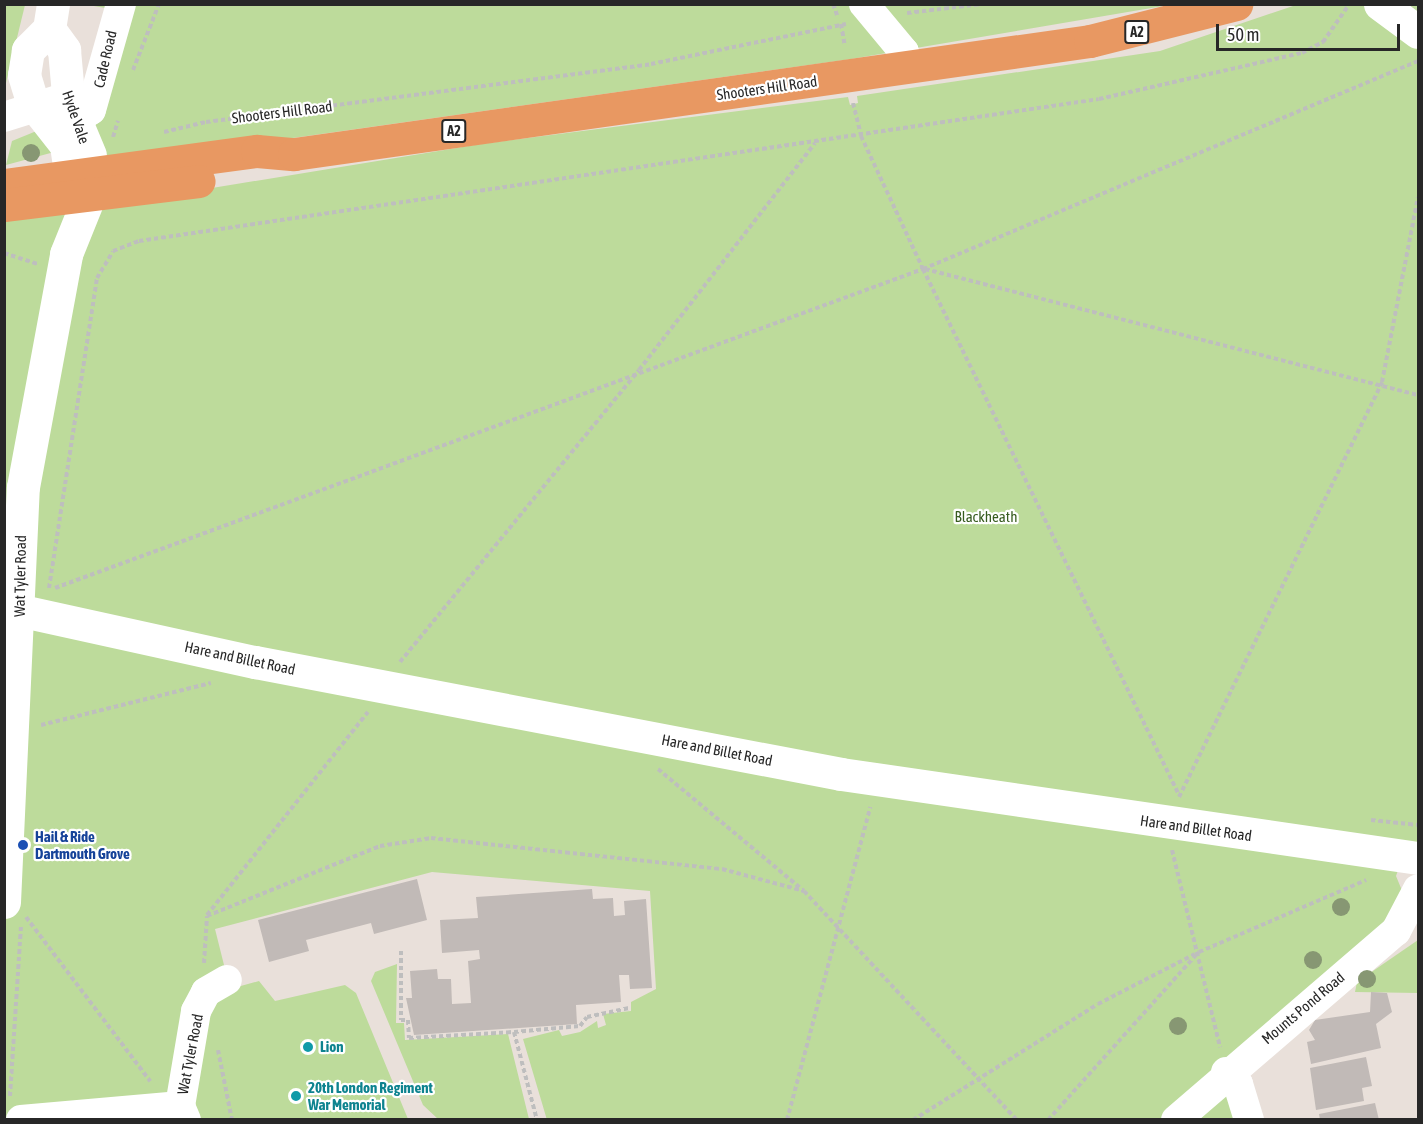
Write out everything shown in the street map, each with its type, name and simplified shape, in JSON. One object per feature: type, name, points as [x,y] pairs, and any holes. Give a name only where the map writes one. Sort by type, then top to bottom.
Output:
[{"type":"highway","name":"Shooters Hill Road","points":[[81,182],[256,151],[294,154],[1132,34],[1236,4]]},
{"type":"highway","name":"A2","points":[[4,185],[81,182]]},
{"type":"highway","name":"A2","points":[[4,205],[81,182]]},
{"type":"street","name":"Cade Road","points":[[59,115],[91,110],[121,4]]},
{"type":"street","points":[[1380,4],[1419,32]]},
{"type":"street","points":[[860,13],[904,52],[907,68]]},
{"type":"street","name":"Hyde Vale","points":[[51,16],[64,50],[59,115],[66,145],[81,182]]},
{"type":"street","points":[[4,117],[59,115]]},
{"type":"street","name":"Wat Tyler Road","points":[[13,907],[18,720],[37,603],[27,454],[81,182]]},
{"type":"street","name":"Hare and Billet Road","points":[[37,603],[384,682],[852,776],[1419,858]]},
{"type":"street","name":"Mounts Pond Road","points":[[1176,1119],[1226,1072],[1396,932],[1419,889]]},
{"type":"street","name":"Wat Tyler Road","points":[[21,1119],[178,1111],[196,1011],[217,986]]},
{"type":"street","points":[[1226,1072],[1238,1084],[1249,1119]]},
{"type":"path","points":[[131,76],[159,4]]},
{"type":"path","points":[[898,15],[983,4]]},
{"type":"path","points":[[37,603],[97,278],[112,251],[139,242],[1100,99],[1302,53],[1323,42],[1348,6]]},
{"type":"path","name":"Shooters Hill Road","points":[[153,138],[206,122],[651,64],[842,25],[860,13]]},
{"type":"path","points":[[842,25],[846,56]]},
{"type":"path","points":[[37,603],[639,370],[923,269],[1419,62]]},
{"type":"path","points":[[854,104],[861,136],[923,269],[1179,797]]},
{"type":"path","points":[[81,182],[119,116]]},
{"type":"path","points":[[217,986],[207,916],[402,659],[639,370],[815,143]]},
{"type":"path","points":[[1177,806],[1179,797],[1382,382],[1419,197]]},
{"type":"path","points":[[923,269],[1382,382],[1419,395]]},
{"type":"path","points":[[402,659],[414,661]]},
{"type":"path","points":[[384,682],[402,659]]},
{"type":"path","points":[[18,720],[221,680]]},
{"type":"path","points":[[651,764],[728,822],[804,891],[1017,1119]]},
{"type":"path","points":[[1167,795],[1191,798]]},
{"type":"path","points":[[787,1119],[841,928],[872,797]]},
{"type":"path","points":[[1361,818],[1419,825]]},
{"type":"path","points":[[207,916],[380,846],[431,838],[722,869],[804,891]]},
{"type":"path","points":[[1170,843],[1199,952],[1226,1072]]},
{"type":"path","points":[[913,1119],[1098,1004],[1199,952],[1378,875]]},
{"type":"path","points":[[13,907],[178,1111]]},
{"type":"path","points":[[401,951],[401,1020],[408,1020],[409,1038],[580,1026],[586,1017],[629,1008]]},
{"type":"path","points":[[1048,1119],[1199,952]]},
{"type":"path","points":[[514,1032],[537,1119]]},
{"type":"path","points":[[216,1042],[232,1119]]},
{"type":"green space","points":[[5,5],[25,5],[5,87]]},
{"type":"green space","points":[[88,5],[1169,5],[851,59],[109,164],[92,126],[129,12]]},
{"type":"green space","name":"Blackheath","points":[[1296,5],[1418,5],[1418,848],[1406,847],[1396,876],[1403,893],[1397,915],[1208,1074],[1230,1098],[1239,1119],[547,1120],[523,1039],[559,1030],[562,1036],[580,1032],[597,1021],[598,1028],[606,1025],[603,1014],[631,1011],[631,1002],[656,989],[650,891],[432,872],[215,929],[230,989],[259,981],[275,1001],[345,985],[356,993],[408,1119],[5,1119],[4,212],[133,201],[481,144],[848,97],[850,105],[858,103],[857,96],[1160,51]]},
{"type":"green space","points":[[39,130],[58,151],[6,165],[12,141]]},
{"type":"green space","points":[[1418,940],[1418,993],[1355,992],[1357,982]]},
{"type":"green space","points":[[397,964],[396,1023],[404,1023],[405,1040],[508,1034],[529,1119],[438,1119],[423,1105],[371,981],[375,972]]},
{"type":"building","points":[[417,879],[427,920],[374,934],[371,923],[306,940],[309,951],[269,962],[258,920]]},
{"type":"building","points":[[592,889],[593,899],[613,898],[614,916],[625,915],[624,901],[646,899],[652,988],[630,989],[629,975],[619,975],[621,1002],[576,1005],[577,1024],[414,1035],[406,998],[412,998],[410,971],[437,969],[438,979],[451,979],[452,1004],[471,1003],[468,961],[480,959],[479,950],[442,953],[440,920],[478,918],[476,897]]},
{"type":"building","points":[[1371,992],[1387,993],[1392,1012],[1376,1024],[1381,1048],[1311,1064],[1307,1042],[1315,1040],[1309,1030],[1315,1020],[1370,1012]]},
{"type":"building","points":[[1366,1057],[1372,1086],[1362,1088],[1364,1101],[1316,1110],[1310,1068]]},
{"type":"building","points":[[1375,1103],[1379,1120],[1320,1120],[1319,1114]]},
{"type":"place","name":"Hail & Ride Dartmouth Grove","points":[[23,845]]},
{"type":"place","name":"Lion","points":[[308,1047]]},
{"type":"place","name":"20th London Regiment War Memorial","points":[[296,1096]]}]
